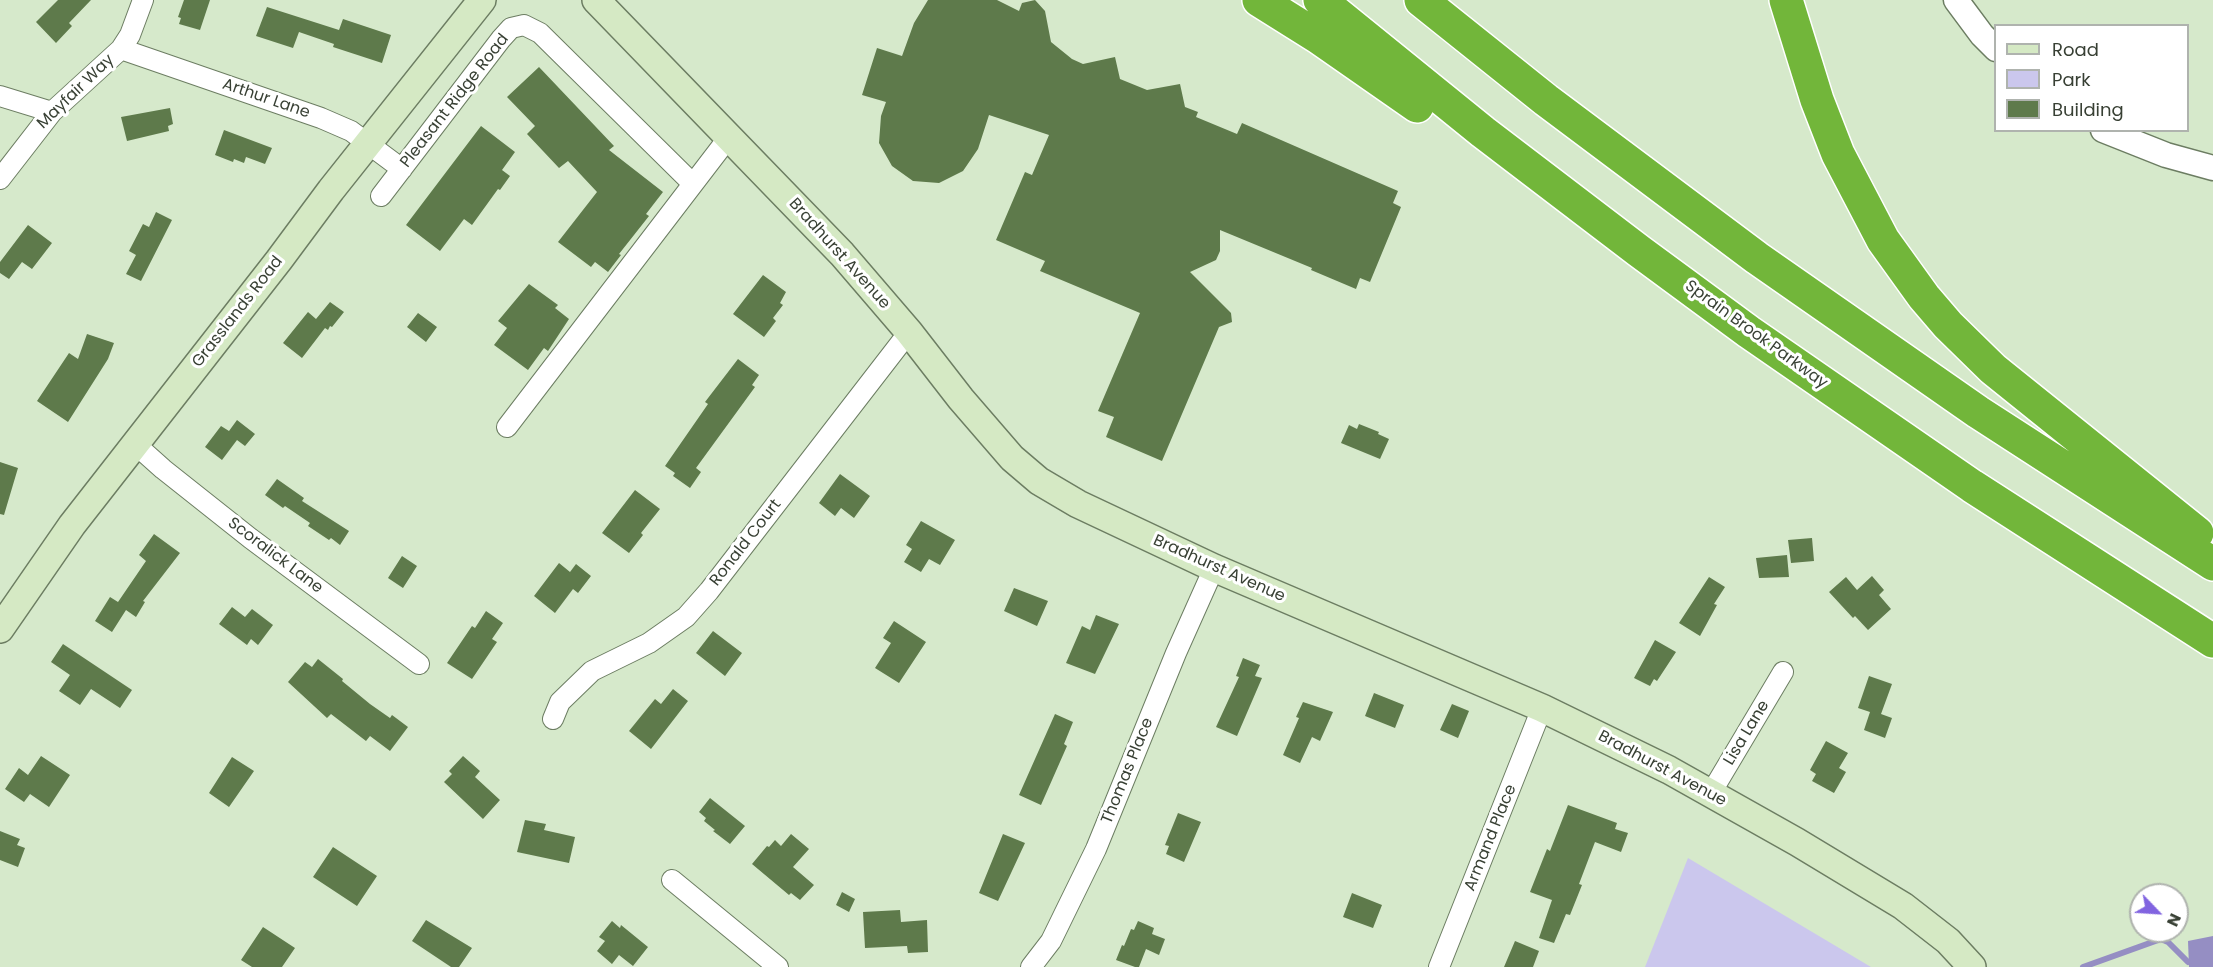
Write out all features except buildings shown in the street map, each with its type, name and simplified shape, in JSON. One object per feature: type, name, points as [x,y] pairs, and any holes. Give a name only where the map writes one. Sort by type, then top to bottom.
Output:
[{"type":"highway","points":[[1259,0],[1326,42],[1438,121],[1694,292]]},
{"type":"highway","name":"Sprain Brook Parkway","points":[[1320,0],[1483,132],[1694,292],[1972,486],[2213,641]]},
{"type":"highway","points":[[1421,0],[1546,100],[1757,258],[1987,418],[2213,564]]},
{"type":"highway","points":[[1786,0],[1817,100],[1838,154],[1883,240],[1924,297],[1948,325],[1993,369],[2213,545]]},
{"type":"main road","name":"Grasslands Road","points":[[0,629],[72,525],[482,0]]},
{"type":"main road","name":"Bradhurst Avenue","points":[[596,0],[842,254],[1012,458],[1039,481],[1078,504],[1214,568],[1542,708],[1659,765],[1797,842],[1903,906],[1948,941],[1972,967]]},
{"type":"street","name":"Mayfair Way","points":[[0,179],[52,112],[121,49],[130,35],[143,0]]},
{"type":"street","points":[[1956,0],[1994,48]]},
{"type":"street","name":"Pleasant Ridge Road","points":[[381,196],[501,39],[512,28],[524,25],[540,33],[692,183]]},
{"type":"street","name":"Arthur Lane","points":[[121,49],[321,118],[351,131],[402,169]]},
{"type":"street","points":[[0,96],[52,112]]},
{"type":"street","points":[[2108,132],[2166,155],[2213,168]]},
{"type":"street","points":[[507,427],[729,137]]},
{"type":"street","name":"Ronald Court","points":[[553,718],[560,702],[592,671],[649,643],[686,617],[709,591],[909,332]]},
{"type":"street","name":"Scoralick Lane","points":[[135,444],[250,538],[419,664]]},
{"type":"street","name":"Thomas Place","points":[[1031,967],[1052,941],[1096,849],[1176,653],[1214,568]]},
{"type":"street","name":"Lisa Lane","points":[[1711,793],[1783,672]]},
{"type":"street","name":"Armand Place","points":[[1439,967],[1542,708]]},
{"type":"street","points":[[672,880],[778,967]]},
{"type":"green space","points":[[1688,858],[1871,967],[1645,967]]},
{"type":"shaded area","points":[[2213,936],[2213,967],[2189,967],[2189,941]]},
{"type":"waterway","points":[[2083,967],[2161,939],[2168,942],[2188,962]]}]
